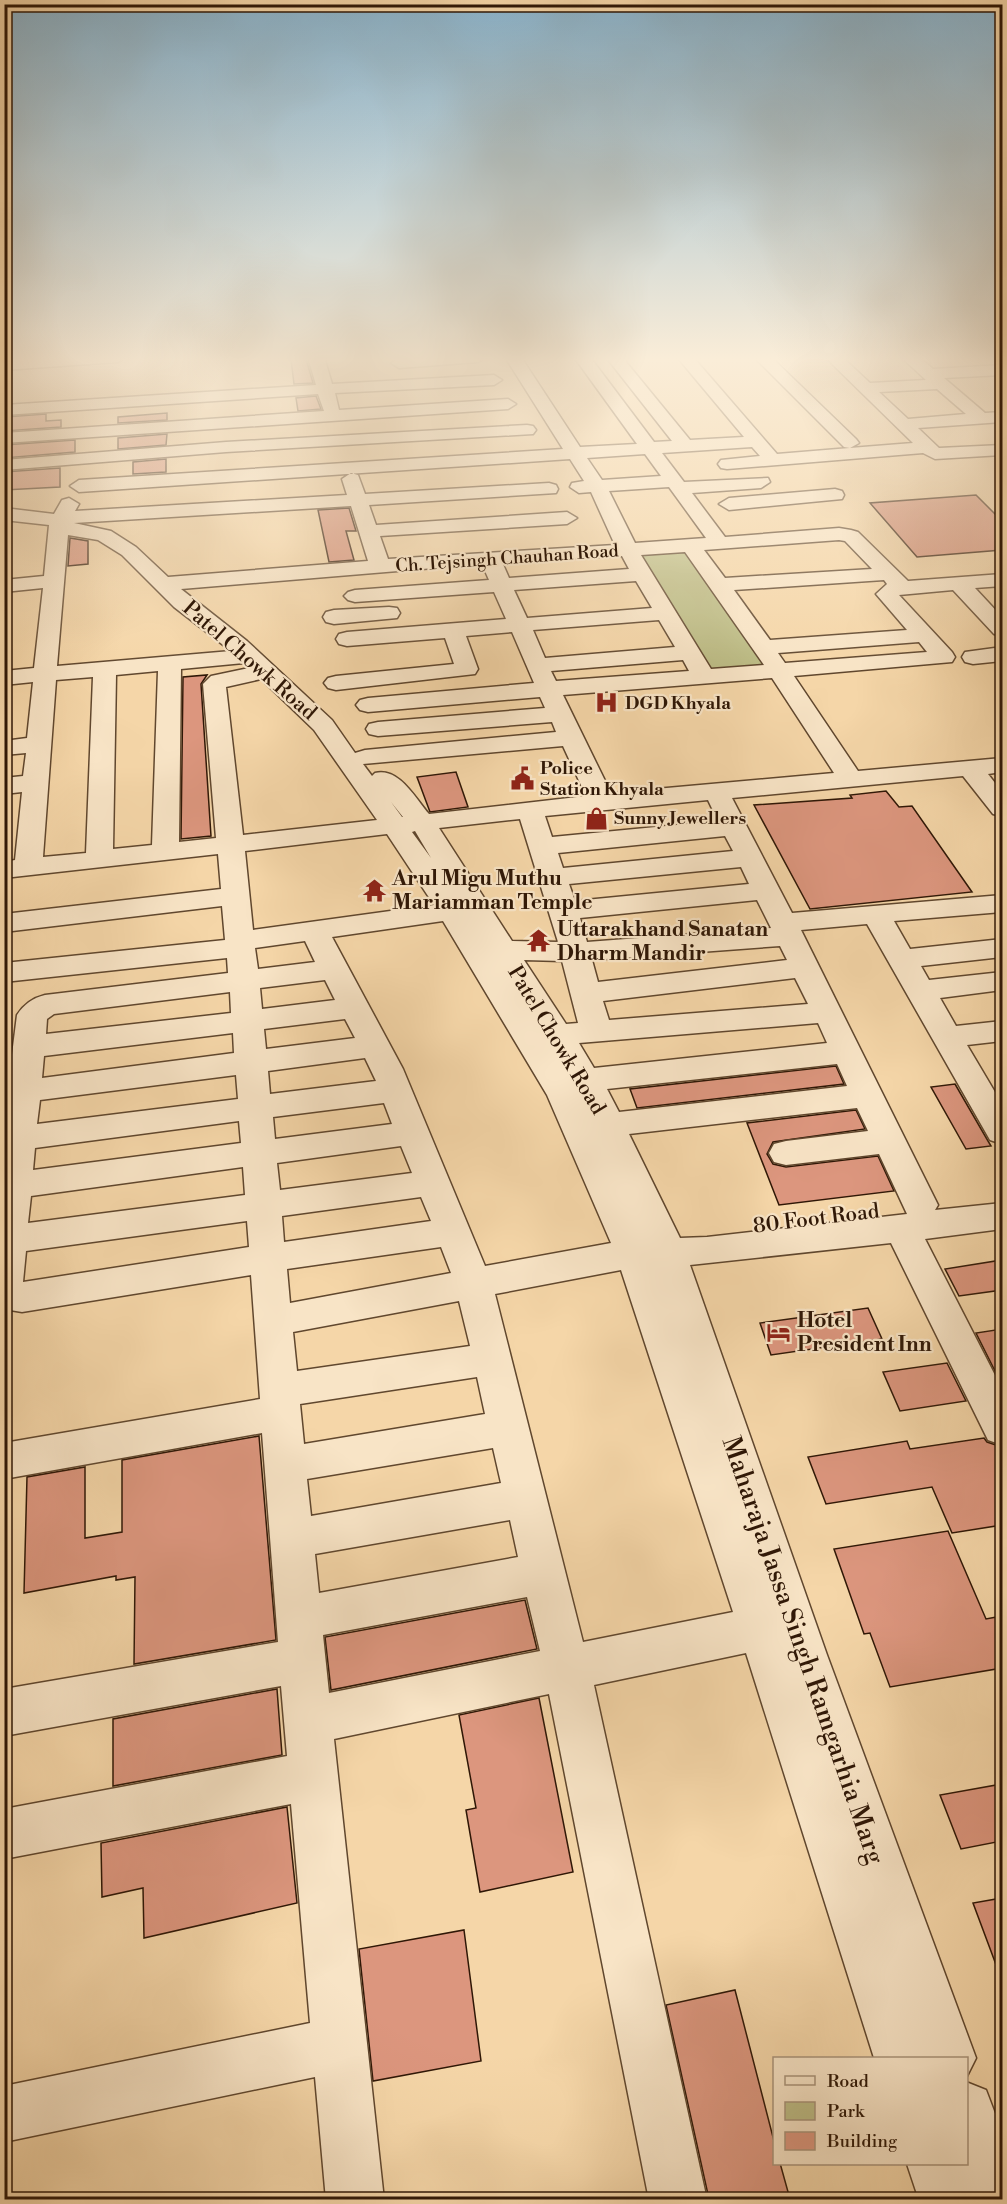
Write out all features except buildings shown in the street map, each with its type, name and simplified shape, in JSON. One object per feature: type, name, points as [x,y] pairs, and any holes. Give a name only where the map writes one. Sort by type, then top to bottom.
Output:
[{"type":"street","points":[[346,460],[358,501]]},
{"type":"street","points":[[358,501],[467,460]]},
{"type":"street","points":[[68,505],[73,530],[104,535],[358,501],[548,460]]},
{"type":"street","points":[[579,460],[596,486],[628,550],[703,675]]},
{"type":"street","points":[[660,460],[676,476],[694,507],[720,543]]},
{"type":"street","points":[[708,465],[728,460]]},
{"type":"street","points":[[4,465],[68,505],[561,499],[596,486],[676,476],[785,480]]},
{"type":"street","points":[[694,507],[835,495]]},
{"type":"street","points":[[4,514],[52,519],[68,505],[561,499]]},
{"type":"street","points":[[68,505],[561,499]]},
{"type":"street","name":"Ch. Tejsingh Chauhan Road","points":[[169,588],[358,501],[489,557],[849,535],[871,556]]},
{"type":"street","points":[[68,505],[53,581],[34,783],[16,869],[602,802],[1002,765]]},
{"type":"street","points":[[104,535],[129,551],[169,588]]},
{"type":"street","points":[[691,546],[713,576],[745,605],[751,628],[851,780]]},
{"type":"street","points":[[368,705],[703,675],[944,657],[907,614],[891,584],[871,556],[713,576]]},
{"type":"street","points":[[489,557],[602,802]]},
{"type":"street","points":[[713,576],[891,584],[906,588],[1002,580]]},
{"type":"street","points":[[4,586],[53,581]]},
{"type":"street","points":[[334,608],[648,584]]},
{"type":"street","points":[[854,597],[891,584]]},
{"type":"street","points":[[959,585],[1002,629]]},
{"type":"street","name":"Patel Chowk Road","points":[[169,588],[257,663],[324,725],[395,825],[464,910],[503,950],[585,1080],[608,1125],[649,1247]]},
{"type":"street","name":"Patel Chowk Road","points":[[169,588],[195,598],[267,654],[365,756],[422,822],[464,910],[563,1095],[649,1247]]},
{"type":"street","points":[[874,617],[907,614]]},
{"type":"street","points":[[528,645],[672,623]]},
{"type":"street","points":[[751,628],[807,623]]},
{"type":"street","points":[[764,647],[926,635]]},
{"type":"street","points":[[347,639],[457,640],[690,653]]},
{"type":"street","points":[[335,673],[462,671],[467,666],[457,640]]},
{"type":"street","points":[[973,657],[1002,654]]},
{"type":"street","points":[[4,678],[170,663],[257,663]]},
{"type":"street","points":[[165,851],[170,663]]},
{"type":"street","points":[[257,663],[219,681],[214,688],[232,844],[291,1539],[355,2199]]},
{"type":"street","points":[[99,858],[105,669]]},
{"type":"street","points":[[378,729],[561,714]]},
{"type":"street","points":[[365,756],[573,738]]},
{"type":"street","points":[[4,748],[37,745]]},
{"type":"street","points":[[970,768],[1002,808]]},
{"type":"street","points":[[4,786],[34,783]]},
{"type":"street","points":[[717,793],[806,967],[889,1141],[910,1216],[1002,1428]]},
{"type":"street","points":[[530,811],[564,911],[596,1031]]},
{"type":"street","points":[[543,846],[734,827]]},
{"type":"street","points":[[553,877],[750,858]]},
{"type":"street","points":[[564,911],[767,891]]},
{"type":"street","points":[[4,923],[236,896]]},
{"type":"street","points":[[503,950],[575,951],[787,929],[876,915],[1002,903]]},
{"type":"street","points":[[4,1282],[32,1015],[45,1005],[242,956],[314,931],[464,910]]},
{"type":"street","points":[[876,915],[947,1037],[988,1080],[1001,1129]]},
{"type":"street","points":[[314,931],[375,1046],[395,1090],[474,1284],[567,1669],[678,2199]]},
{"type":"street","points":[[902,959],[1002,948]]},
{"type":"street","points":[[4,973],[242,956],[334,969]]},
{"type":"street","points":[[586,993],[806,967]]},
{"type":"street","points":[[921,991],[1002,981]]},
{"type":"street","points":[[29,1047],[354,1008]]},
{"type":"street","points":[[556,1035],[828,1012]]},
{"type":"street","points":[[947,1037],[1002,1031]]},
{"type":"street","points":[[25,1090],[375,1046]]},
{"type":"street","points":[[585,1080],[847,1052]]},
{"type":"street","points":[[20,1138],[395,1090]]},
{"type":"street","points":[[608,1125],[868,1095]]},
{"type":"street","points":[[14,1185],[412,1133]]},
{"type":"street","points":[[786,1153],[889,1141]]},
{"type":"street","points":[[9,1239],[432,1183]]},
{"type":"street","name":"80 Foot Road","points":[[273,1321],[474,1284],[649,1247],[707,1251],[910,1216],[1002,1196]]},
{"type":"street","name":"80 Foot Road","points":[[910,1216],[1002,1216]]},
{"type":"street","points":[[4,1288],[11,1296],[22,1297],[268,1258],[453,1232]]},
{"type":"street","name":"Maharaja Jassa Singh Ramgarhia Marg","points":[[649,1247],[761,1628],[901,2057]]},
{"type":"street","name":"Maharaja Jassa Singh Ramgarhia Marg","points":[[649,1247],[800,1644],[948,2057]]},
{"type":"street","points":[[4,1461],[492,1359]]},
{"type":"street","points":[[285,1465],[509,1428]]},
{"type":"street","points":[[291,1539],[526,1498]]},
{"type":"street","points":[[4,1713],[301,1639],[544,1573]]},
{"type":"street","points":[[308,1721],[761,1628]]},
{"type":"street","points":[[4,1834],[313,1775]]},
{"type":"street","points":[[4,2114],[339,2044]]},
{"type":"street","points":[[968,2116],[998,2199]]},
{"type":"street","points":[[937,2165],[948,2199]]},
{"type":"green space","points":[[693,549],[779,666],[710,672],[632,555]]},
{"type":"place","name":"DGD Khyala","points":[[607,703]]},
{"type":"place","name":"Police Station Khyala","points":[[522,778]]},
{"type":"place","name":"Sunny Jewellers","points":[[596,818]]},
{"type":"place","name":"Arul Migu Muthu Mariamman Temple","points":[[374,890]]},
{"type":"place","name":"Uttarakhand Sanatan Dharm Mandir","points":[[539,941]]},
{"type":"place","name":"Hotel President Inn","points":[[779,1332]]}]
